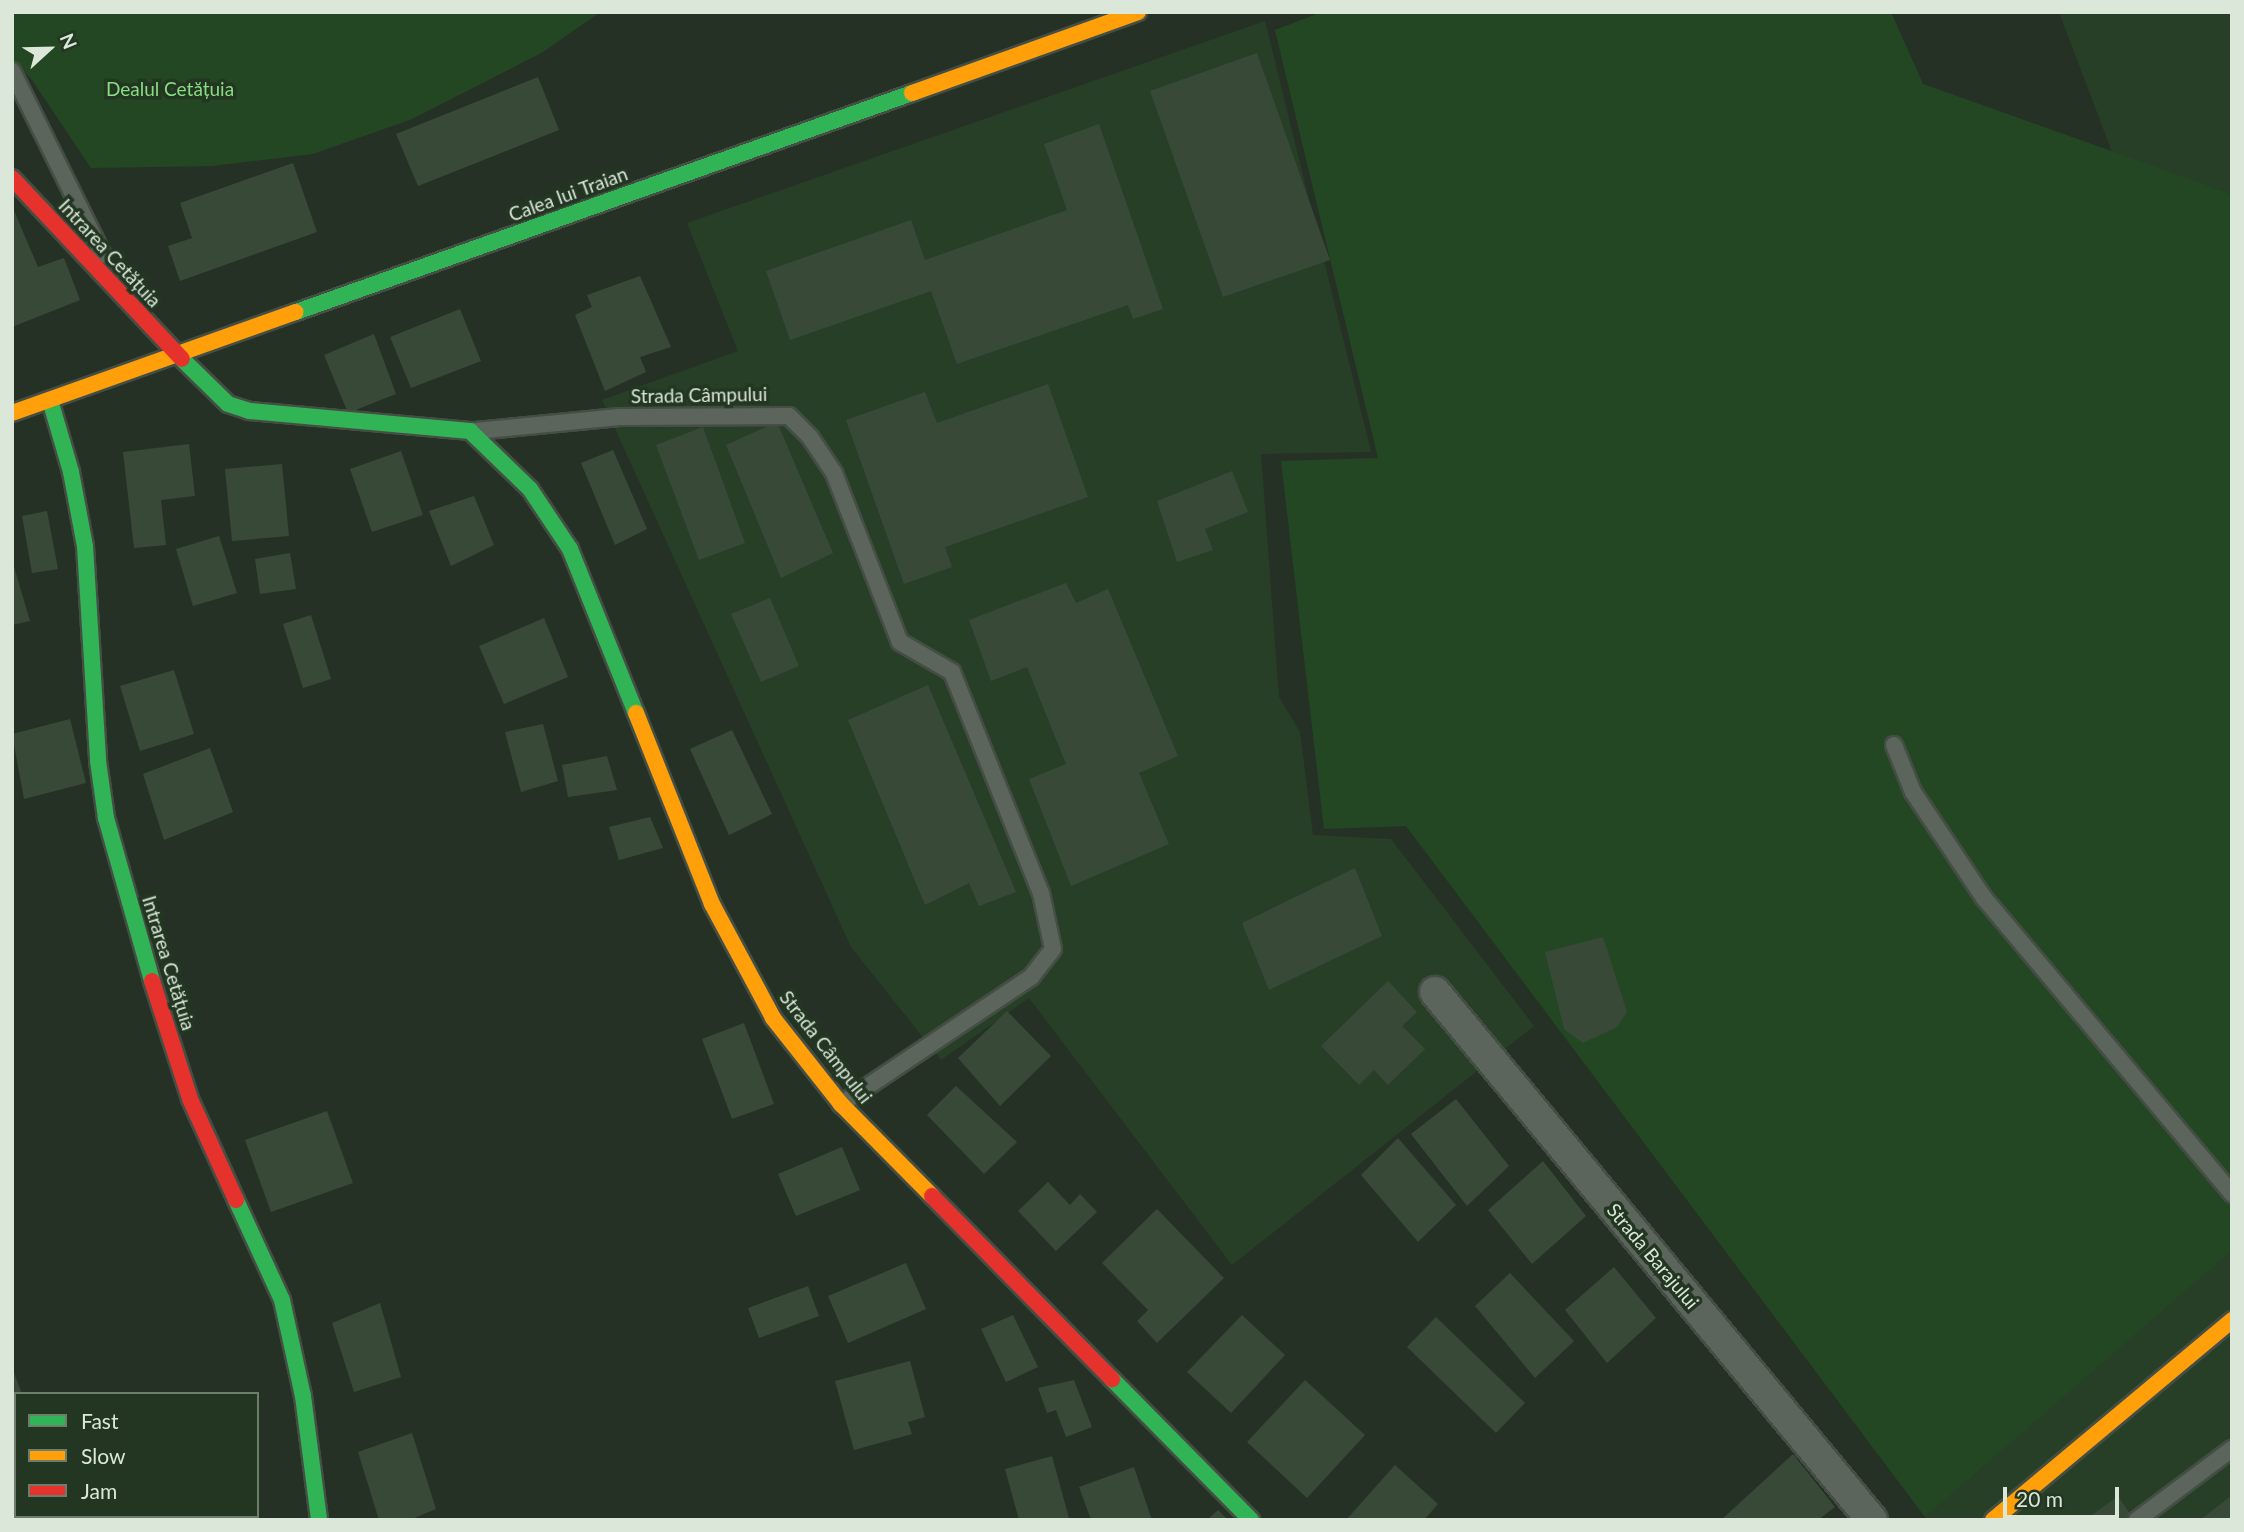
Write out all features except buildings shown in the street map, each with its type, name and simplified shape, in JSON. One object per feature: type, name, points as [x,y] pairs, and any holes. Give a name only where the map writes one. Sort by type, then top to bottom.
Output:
[{"type":"main road","name":"Calea lui Traian","points":[[12,414],[1138,12]]},
{"type":"main road","name":"Intrarea Cetățuia","points":[[12,178],[140,317],[179,354]]},
{"type":"main road","name":"Strada Câmpului","points":[[179,354],[209,390],[228,404],[250,411],[470,431],[530,489],[569,549],[712,904],[773,1018],[841,1104],[1251,1520]]},
{"type":"main road","name":"Intrarea Cetățuia","points":[[50,400],[71,472],[85,545],[98,761],[106,818],[124,892],[190,1099],[282,1300],[303,1396],[319,1520]]},
{"type":"main road","points":[[1993,1520],[2232,1320]]},
{"type":"street","name":"Strada Barajului","points":[[1435,992],[1872,1520]]},
{"type":"lane","points":[[12,71],[33,106],[84,222],[140,317]]},
{"type":"lane","name":"Strada Câmpului","points":[[470,431],[619,417],[744,413],[789,416],[810,437],[834,473],[900,642],[952,672],[1049,919],[1053,949],[1031,977],[841,1104]]},
{"type":"lane","points":[[1894,745],[1913,792],[1984,898],[2232,1195]]},
{"type":"lane","points":[[2137,1520],[2232,1449]]},
{"type":"shaded area","points":[[2059,12],[2232,12],[2232,194],[2112,152]]},
{"type":"shaded area","points":[[1265,21],[1371,452],[1261,454],[1279,697],[1300,732],[1313,835],[1391,839],[1534,1026],[1232,1265],[1029,998],[941,1060],[851,947],[602,400],[738,351],[687,223]]},
{"type":"shaded area","points":[[2232,1242],[2232,1520],[1926,1520],[1925,1517]]},
{"type":"green space","name":"Dealul Cetățuia","points":[[12,12],[600,12],[543,52],[412,119],[313,154],[212,166],[91,168],[32,80],[12,59]]},
{"type":"green space","points":[[1322,12],[1891,12],[1923,84],[2232,194],[2232,1250],[1925,1517],[1406,826],[1324,829],[1281,461],[1378,458],[1275,30]]},
{"type":"traffic: fast","points":[[296,312],[912,93]]},
{"type":"traffic: fast","points":[[182,359],[228,404],[250,411],[470,431],[530,489],[570,549],[636,713]]},
{"type":"traffic: fast","points":[[50,400],[71,472],[85,546],[98,761],[106,818],[152,981]]},
{"type":"traffic: fast","points":[[236,1200],[282,1300],[303,1396],[319,1520]]},
{"type":"traffic: fast","points":[[1112,1379],[1251,1520]]},
{"type":"traffic: slow","points":[[912,93],[1138,12]]},
{"type":"traffic: slow","points":[[12,413],[296,312]]},
{"type":"traffic: slow","points":[[636,713],[712,904],[773,1018],[841,1104],[932,1196]]},
{"type":"traffic: slow","points":[[1993,1520],[2232,1320]]},
{"type":"traffic: jam","points":[[12,178],[182,359]]},
{"type":"traffic: jam","points":[[152,981],[190,1099],[236,1200]]},
{"type":"traffic: jam","points":[[932,1196],[1112,1379]]}]
